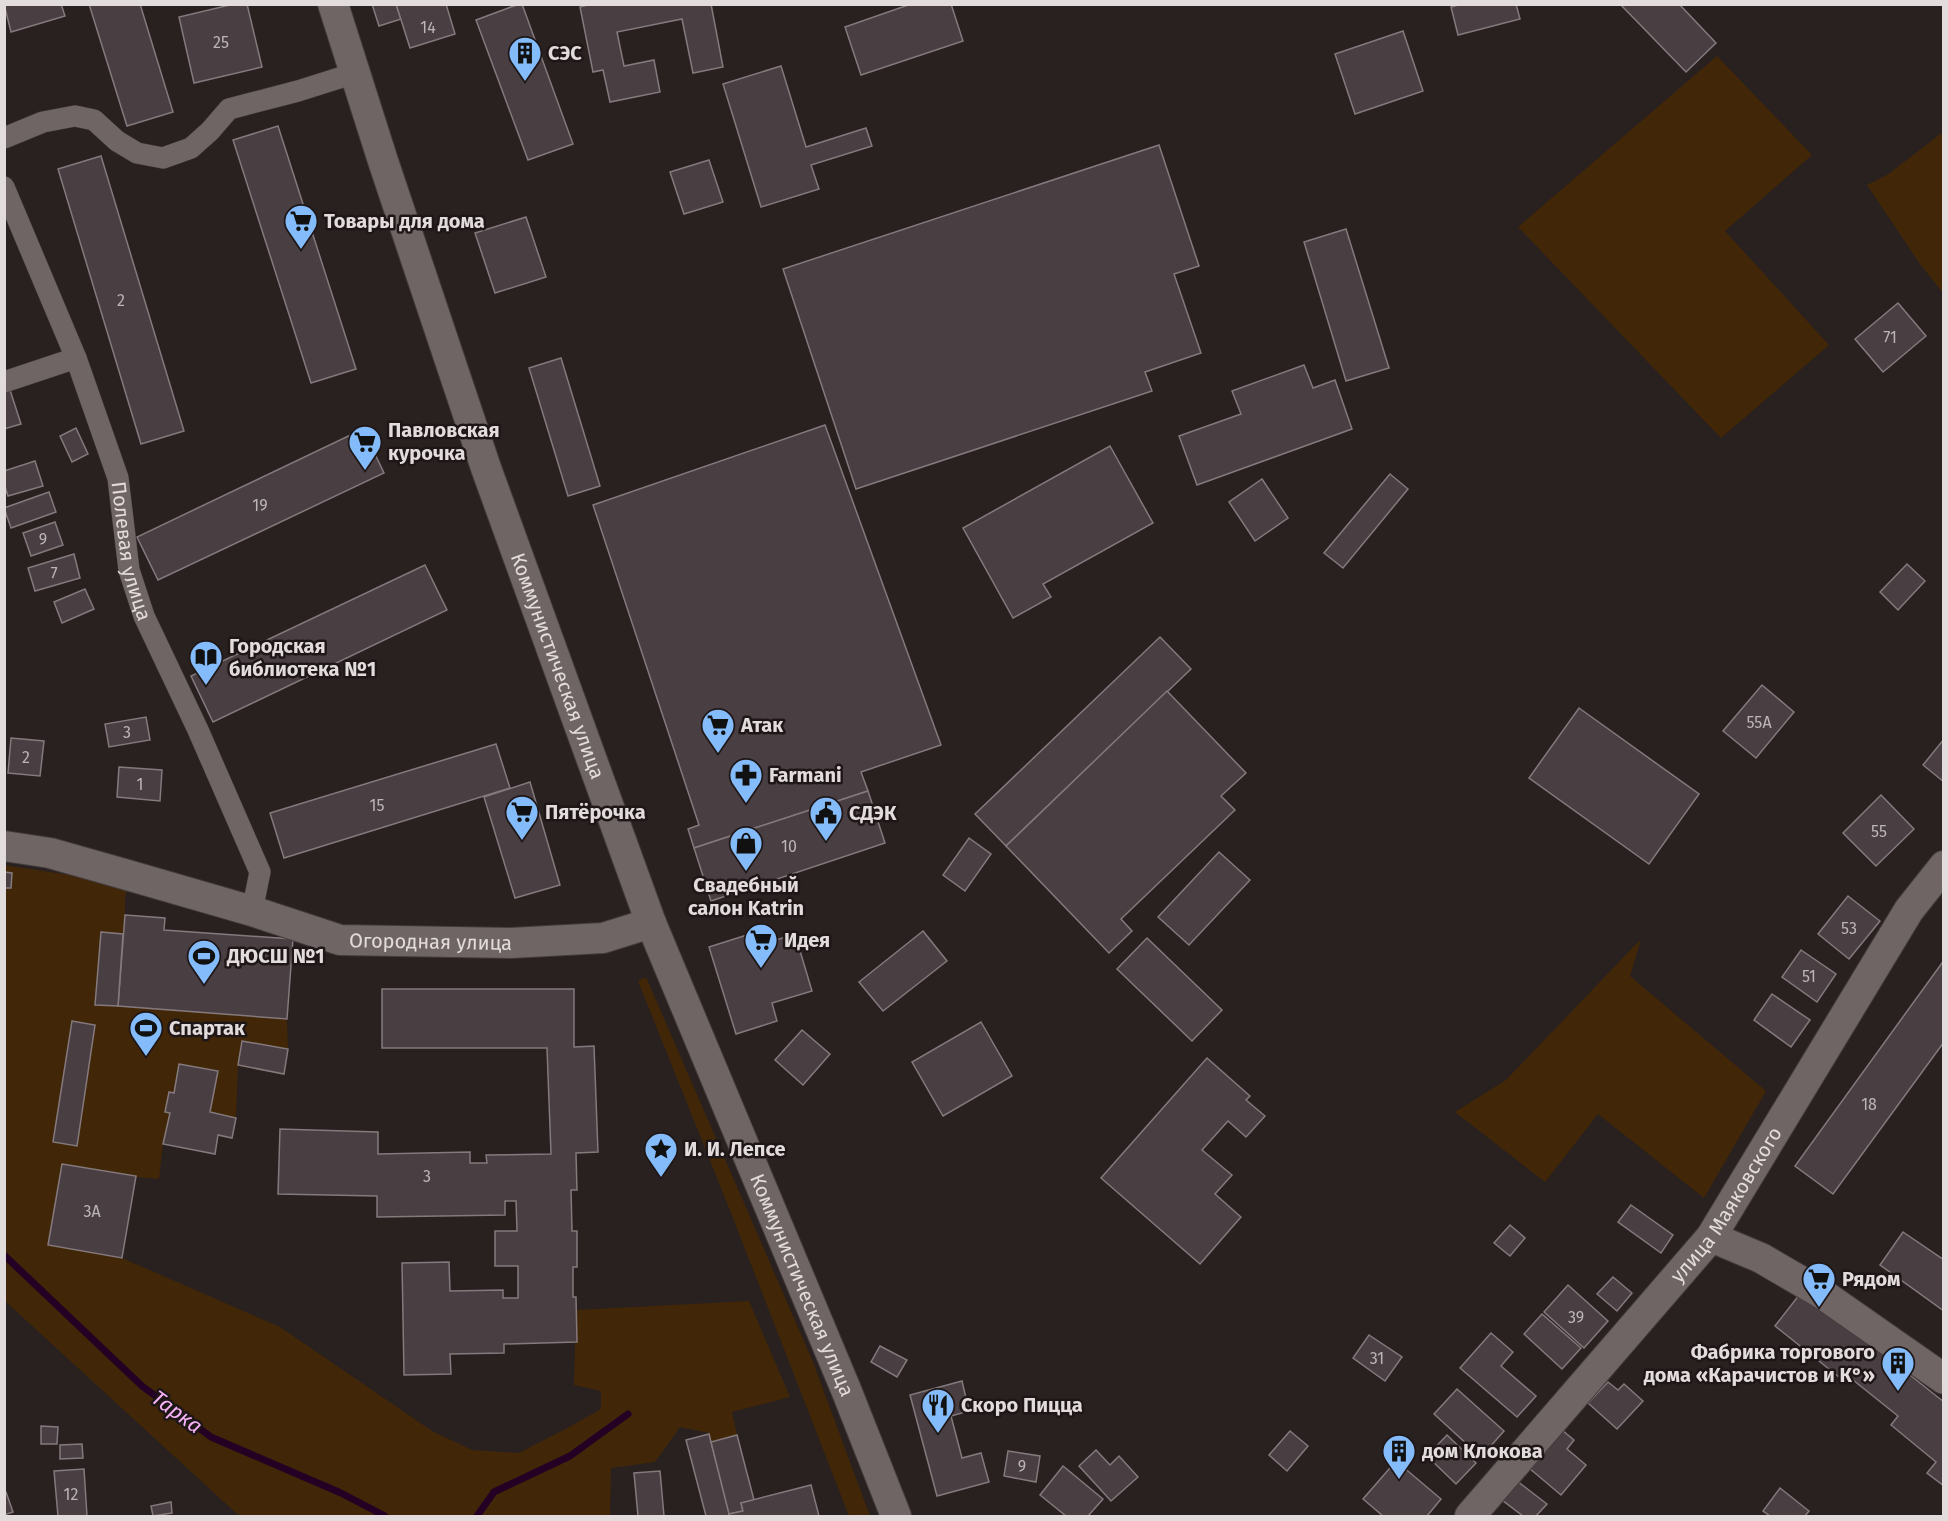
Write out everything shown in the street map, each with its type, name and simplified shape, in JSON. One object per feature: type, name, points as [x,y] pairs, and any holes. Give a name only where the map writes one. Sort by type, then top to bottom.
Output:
[{"type":"street","name":"Коммунистическая улица","points":[[333,4],[486,468],[651,923],[847,1392],[896,1516]]},
{"type":"street","points":[[4,138],[44,122],[75,116],[94,120],[117,141],[137,153],[163,158],[191,148],[229,109],[355,73]]},
{"type":"street","name":"Полевая улица","points":[[4,187],[76,358],[118,478],[129,570],[144,616],[198,730],[260,872],[252,911]]},
{"type":"street","points":[[4,382],[76,358]]},
{"type":"street","name":"Огородная улица","points":[[4,846],[50,853],[252,911],[340,940],[512,943],[603,938],[651,923]]},
{"type":"street","name":"улица Маяковского","points":[[1470,1516],[1711,1237],[1909,910],[1944,866]]},
{"type":"street","points":[[1711,1237],[1761,1258],[1821,1293],[1944,1379]]},
{"type":"shaded area","points":[[1717,56],[1812,155],[1725,231],[1829,345],[1721,438],[1518,227]]},
{"type":"shaded area","points":[[1943,132],[1943,293],[1920,264],[1867,185],[1887,175]]},
{"type":"shaded area","points":[[4,865],[128,884],[125,915],[165,918],[164,930],[293,939],[287,1019],[288,1049],[284,1074],[238,1066],[236,1118],[232,1138],[218,1136],[215,1154],[163,1144],[159,1179],[136,1177],[122,1258],[280,1327],[432,1431],[472,1450],[519,1453],[601,1409],[601,1391],[574,1385],[576,1310],[749,1301],[790,1397],[732,1412],[737,1435],[711,1442],[709,1433],[680,1427],[655,1462],[611,1468],[610,1516],[242,1516],[236,1513],[5,1301]]},
{"type":"shaded area","points":[[1641,939],[1630,976],[1766,1091],[1704,1198],[1598,1114],[1545,1182],[1455,1112],[1506,1080]]},
{"type":"shaded area","points":[[646,977],[813,1362],[870,1516],[849,1516],[638,981]]},
{"type":"building","points":[[4,4],[61,4],[65,16],[11,32]]},
{"type":"building","points":[[89,4],[140,4],[173,112],[127,126]]},
{"type":"building","points":[[234,4],[247,4],[262,67],[194,83],[179,17]]},
{"type":"building","points":[[372,4],[396,4],[401,19],[379,26]]},
{"type":"building","points":[[396,4],[446,4],[455,34],[410,48]]},
{"type":"building","name":"СЭС","points":[[522,4],[573,144],[528,160],[476,20]]},
{"type":"building","points":[[591,4],[711,4],[723,67],[693,73],[682,19],[617,32],[624,66],[654,60],[660,92],[610,102],[603,70],[593,72],[580,7]]},
{"type":"building","points":[[911,4],[951,4],[963,41],[861,75],[845,27]]},
{"type":"building","points":[[1462,4],[1516,4],[1520,19],[1458,35],[1451,7]]},
{"type":"building","points":[[1620,4],[1679,4],[1716,43],[1686,72]]},
{"type":"building","points":[[1403,31],[1423,91],[1355,114],[1335,54]]},
{"type":"building","points":[[781,66],[806,147],[866,128],[872,146],[811,165],[819,189],[761,207],[723,84]]},
{"type":"building","points":[[278,126],[356,369],[311,383],[233,140]]},
{"type":"building","points":[[1159,145],[1199,266],[1174,274],[1201,353],[1145,372],[1152,391],[856,489],[783,269]]},
{"type":"building","points":[[101,156],[184,431],[141,444],[58,169]]},
{"type":"building","points":[[709,160],[723,202],[684,214],[670,172]]},
{"type":"building","points":[[526,217],[546,277],[495,293],[475,233]]},
{"type":"building","points":[[1346,229],[1389,368],[1346,381],[1304,242]]},
{"type":"building","points":[[1898,303],[1926,336],[1883,372],[1855,339]]},
{"type":"building","points":[[561,358],[600,486],[568,496],[529,368]]},
{"type":"building","points":[[1304,365],[1313,388],[1335,380],[1352,429],[1197,485],[1179,436],[1241,414],[1232,391]]},
{"type":"building","points":[[10,390],[21,424],[4,429],[4,392]]},
{"type":"building","points":[[825,425],[941,745],[861,772],[868,791],[694,848],[688,829],[699,825],[593,505]]},
{"type":"building","points":[[76,428],[88,454],[72,462],[60,436]]},
{"type":"building","points":[[363,429],[384,473],[158,580],[137,537]]},
{"type":"building","points":[[1110,446],[1153,523],[1043,584],[1051,597],[1013,618],[963,528]]},
{"type":"building","points":[[35,461],[43,486],[8,496],[4,484],[4,471]]},
{"type":"building","points":[[1390,474],[1408,489],[1343,568],[1324,553]]},
{"type":"building","points":[[1262,479],[1288,518],[1255,541],[1229,502]]},
{"type":"building","points":[[49,492],[56,512],[11,528],[4,508]]},
{"type":"building","points":[[55,522],[63,545],[31,556],[23,533]]},
{"type":"building","points":[[74,554],[80,578],[35,591],[28,568]]},
{"type":"building","points":[[1907,564],[1925,581],[1898,610],[1880,592]]},
{"type":"building","points":[[425,565],[447,610],[213,722],[191,676]]},
{"type":"building","points":[[85,589],[94,609],[62,623],[54,602]]},
{"type":"building","points":[[1160,637],[1191,669],[1006,846],[975,814]]},
{"type":"building","points":[[1762,685],[1794,712],[1756,758],[1723,731]]},
{"type":"building","points":[[1167,691],[1246,773],[1221,796],[1235,810],[1121,919],[1132,931],[1109,953],[1006,846]]},
{"type":"building","points":[[1579,708],[1699,794],[1649,864],[1529,778]]},
{"type":"building","points":[[146,717],[150,740],[109,747],[105,724]]},
{"type":"building","points":[[11,738],[44,741],[40,776],[8,773]]},
{"type":"building","points":[[1944,739],[1944,782],[1923,765]]},
{"type":"building","points":[[496,744],[510,788],[284,858],[270,813]]},
{"type":"building","points":[[119,767],[162,770],[160,801],[117,797]]},
{"type":"building","name":"Пятёрочка","points":[[530,782],[560,885],[515,898],[484,797]]},
{"type":"building","points":[[868,791],[885,843],[711,901],[694,848]]},
{"type":"building","points":[[1881,795],[1914,829],[1876,866],[1843,833]]},
{"type":"building","points":[[969,838],[991,854],[965,891],[943,875]]},
{"type":"building","points":[[1219,852],[1250,880],[1189,945],[1158,917]]},
{"type":"building","points":[[4,872],[12,873],[11,888],[4,888]]},
{"type":"building","points":[[1848,896],[1880,921],[1849,959],[1818,934]]},
{"type":"building","name":"ДЮСШ №1","points":[[125,915],[165,918],[164,930],[293,939],[287,1019],[118,1006]]},
{"type":"building","points":[[923,931],[947,961],[883,1011],[859,982]]},
{"type":"building","points":[[101,932],[123,934],[118,1006],[95,1005]]},
{"type":"building","name":"Идея","points":[[750,934],[754,947],[795,934],[812,991],[772,1003],[777,1021],[736,1034],[709,947]]},
{"type":"building","points":[[1147,938],[1222,1010],[1192,1041],[1117,969]]},
{"type":"building","points":[[1801,950],[1836,974],[1817,1002],[1782,977]]},
{"type":"building","points":[[1942,963],[1944,964],[1944,1042],[1833,1194],[1795,1166]]},
{"type":"building","points":[[382,989],[574,989],[574,1047],[594,1046],[598,1152],[576,1153],[577,1190],[571,1190],[572,1231],[577,1231],[577,1267],[573,1267],[573,1297],[576,1297],[577,1342],[504,1344],[504,1353],[450,1354],[451,1374],[404,1375],[402,1263],[449,1262],[450,1291],[503,1290],[503,1298],[518,1298],[518,1266],[495,1266],[495,1231],[517,1231],[516,1201],[505,1201],[505,1215],[377,1217],[377,1196],[278,1194],[280,1129],[378,1132],[378,1154],[470,1152],[470,1163],[487,1163],[486,1155],[551,1154],[547,1048],[382,1048]]},
{"type":"building","points":[[1772,994],[1810,1020],[1791,1047],[1754,1020]]},
{"type":"building","points":[[72,1021],[95,1025],[77,1146],[53,1142]]},
{"type":"building","points":[[981,1022],[1012,1076],[943,1116],[912,1062]]},
{"type":"building","points":[[802,1030],[830,1054],[803,1085],[775,1060]]},
{"type":"building","points":[[242,1041],[288,1049],[284,1074],[238,1065]]},
{"type":"building","points":[[1207,1058],[1250,1096],[1246,1100],[1265,1116],[1246,1137],[1228,1121],[1202,1150],[1232,1175],[1215,1194],[1241,1217],[1200,1264],[1101,1178]]},
{"type":"building","name":"Спартак","points":[[179,1064],[218,1071],[210,1112],[236,1118],[232,1138],[218,1135],[215,1154],[163,1144],[170,1113],[165,1112],[169,1092],[174,1093]]},
{"type":"building","points":[[62,1164],[136,1176],[122,1258],[48,1245]]},
{"type":"building","points":[[1631,1205],[1673,1235],[1661,1253],[1618,1222]]},
{"type":"building","points":[[1510,1225],[1525,1238],[1510,1256],[1494,1243]]},
{"type":"building","points":[[1903,1232],[1944,1260],[1944,1311],[1880,1265]]},
{"type":"building","points":[[1613,1277],[1632,1293],[1617,1311],[1597,1294]]},
{"type":"building","points":[[1568,1285],[1608,1321],[1584,1348],[1544,1312]]},
{"type":"building","name":"Фабрика торгового дома «Карачистов и К°»","points":[[1803,1290],[1944,1402],[1944,1486],[1927,1473],[1936,1462],[1891,1425],[1898,1416],[1848,1376],[1844,1381],[1775,1326]]},
{"type":"building","points":[[1542,1314],[1581,1348],[1562,1369],[1524,1334]]},
{"type":"building","points":[[1491,1333],[1513,1352],[1501,1366],[1536,1396],[1517,1417],[1460,1368]]},
{"type":"building","points":[[1369,1335],[1402,1357],[1385,1381],[1353,1358]]},
{"type":"building","points":[[880,1346],[907,1360],[897,1377],[871,1362]]},
{"type":"building","name":"Скоро Пицца","points":[[962,1381],[969,1411],[951,1416],[962,1458],[981,1453],[989,1482],[937,1496],[910,1395]]},
{"type":"building","points":[[1608,1382],[1618,1390],[1624,1384],[1643,1401],[1617,1429],[1588,1403]]},
{"type":"building","points":[[1457,1389],[1504,1431],[1481,1457],[1434,1414]]},
{"type":"building","points":[[41,1426],[58,1427],[57,1444],[41,1444]]},
{"type":"building","points":[[1562,1430],[1574,1440],[1567,1449],[1586,1465],[1561,1495],[1529,1468]]},
{"type":"building","points":[[1290,1431],[1308,1446],[1287,1471],[1269,1455]]},
{"type":"building","points":[[709,1434],[730,1516],[706,1516],[686,1440]]},
{"type":"building","points":[[737,1435],[754,1500],[741,1503],[743,1511],[729,1514],[711,1442]]},
{"type":"building","points":[[1447,1435],[1476,1463],[1456,1484],[1427,1456]]},
{"type":"building","points":[[82,1444],[83,1458],[60,1459],[60,1445]]},
{"type":"building","points":[[1096,1450],[1110,1465],[1119,1456],[1138,1477],[1111,1501],[1079,1466]]},
{"type":"building","points":[[1008,1451],[1040,1456],[1036,1482],[1004,1476]]},
{"type":"building","name":"дом Клокова","points":[[1396,1461],[1441,1499],[1427,1516],[1383,1516],[1363,1499]]},
{"type":"building","points":[[1063,1466],[1103,1499],[1088,1516],[1066,1516],[1040,1495]]},
{"type":"building","points":[[84,1469],[87,1516],[58,1516],[54,1471]]},
{"type":"building","points":[[660,1471],[664,1516],[638,1516],[634,1473]]},
{"type":"building","points":[[1517,1481],[1547,1504],[1536,1516],[1523,1516],[1502,1500]]},
{"type":"building","points":[[811,1485],[819,1516],[730,1516],[729,1514],[743,1511],[741,1503]]},
{"type":"building","points":[[1780,1488],[1809,1511],[1805,1516],[1770,1516],[1763,1511]]},
{"type":"building","points":[[4,1492],[6,1492],[13,1512],[4,1515]]},
{"type":"building","points":[[171,1502],[172,1513],[153,1516],[151,1506]]},
{"type":"waterway","name":"Тарка","points":[[4,1255],[142,1386],[211,1437],[341,1493],[385,1516]]},
{"type":"waterway","points":[[477,1516],[494,1492],[570,1456],[628,1414]]},
{"type":"place","name":"СЭС","points":[[525,82]]},
{"type":"place","name":"Товары для дома","points":[[301,250]]},
{"type":"place","name":"Павловская курочка","points":[[365,471]]},
{"type":"place","name":"Городская библиотека №1","points":[[206,686]]},
{"type":"place","name":"Атак","points":[[718,754]]},
{"type":"place","name":"Farmani","points":[[746,804]]},
{"type":"place","name":"Пятёрочка","points":[[522,841]]},
{"type":"place","name":"СДЭК","points":[[826,842]]},
{"type":"place","name":"Свадебный салон Katrin","points":[[746,872]]},
{"type":"place","name":"Идея","points":[[761,969]]},
{"type":"place","name":"ДЮСШ №1","points":[[204,985]]},
{"type":"place","name":"Спартак","points":[[146,1057]]},
{"type":"place","name":"И. И. Лепсе","points":[[661,1178]]},
{"type":"place","name":"Рядом","points":[[1819,1308]]},
{"type":"place","name":"Фабрика торгового дома «Карачистов и К°»","points":[[1898,1392]]},
{"type":"place","name":"Скоро Пицца","points":[[938,1434]]},
{"type":"place","name":"дом Клокова","points":[[1399,1480]]}]
